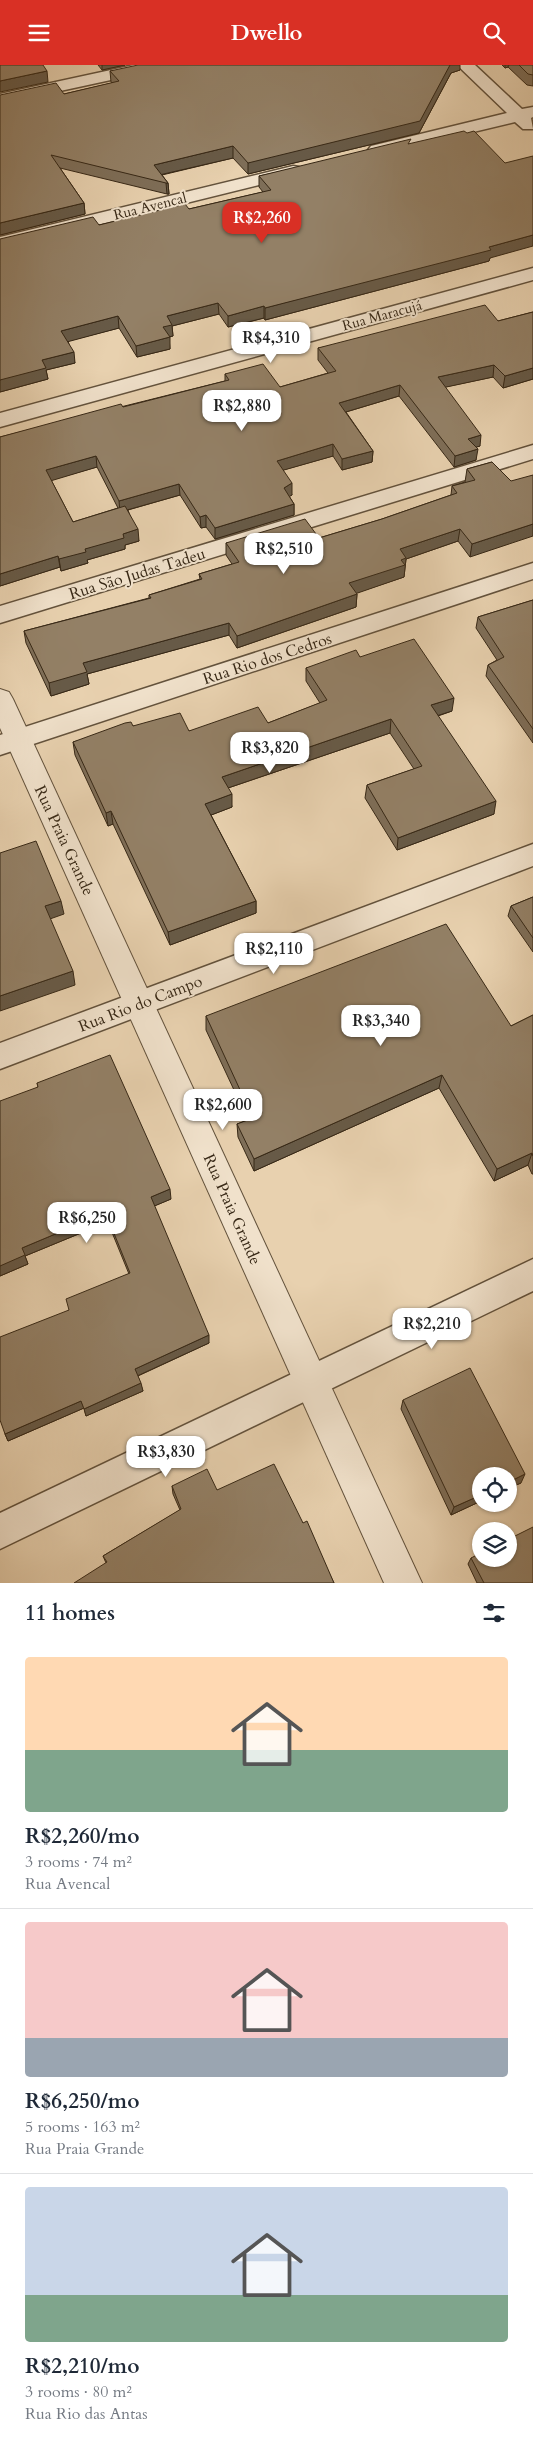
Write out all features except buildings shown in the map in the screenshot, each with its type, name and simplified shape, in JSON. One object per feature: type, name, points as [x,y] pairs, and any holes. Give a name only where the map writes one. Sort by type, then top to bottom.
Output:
[{"type":"street","points":[[0,99],[157,65]]},
{"type":"street","points":[[465,65],[526,114],[533,129]]},
{"type":"street","points":[[356,156],[526,114]]},
{"type":"street","name":"Rua Avencal","points":[[0,243],[308,167]]},
{"type":"street","name":"Rua Maracujá","points":[[0,420],[533,274]]},
{"type":"street","name":"Rua São Judas Tadeu","points":[[0,615],[533,452]]},
{"type":"street","name":"Rua Rio dos Cedros","points":[[9,742],[533,571]]},
{"type":"street","name":"Rua Praia Grande","points":[[0,699],[9,742],[139,1003],[403,1583]]},
{"type":"street","name":"Rua Rio do Campo","points":[[0,1056],[533,855]]},
{"type":"street","points":[[0,1531],[533,1275]]}]
